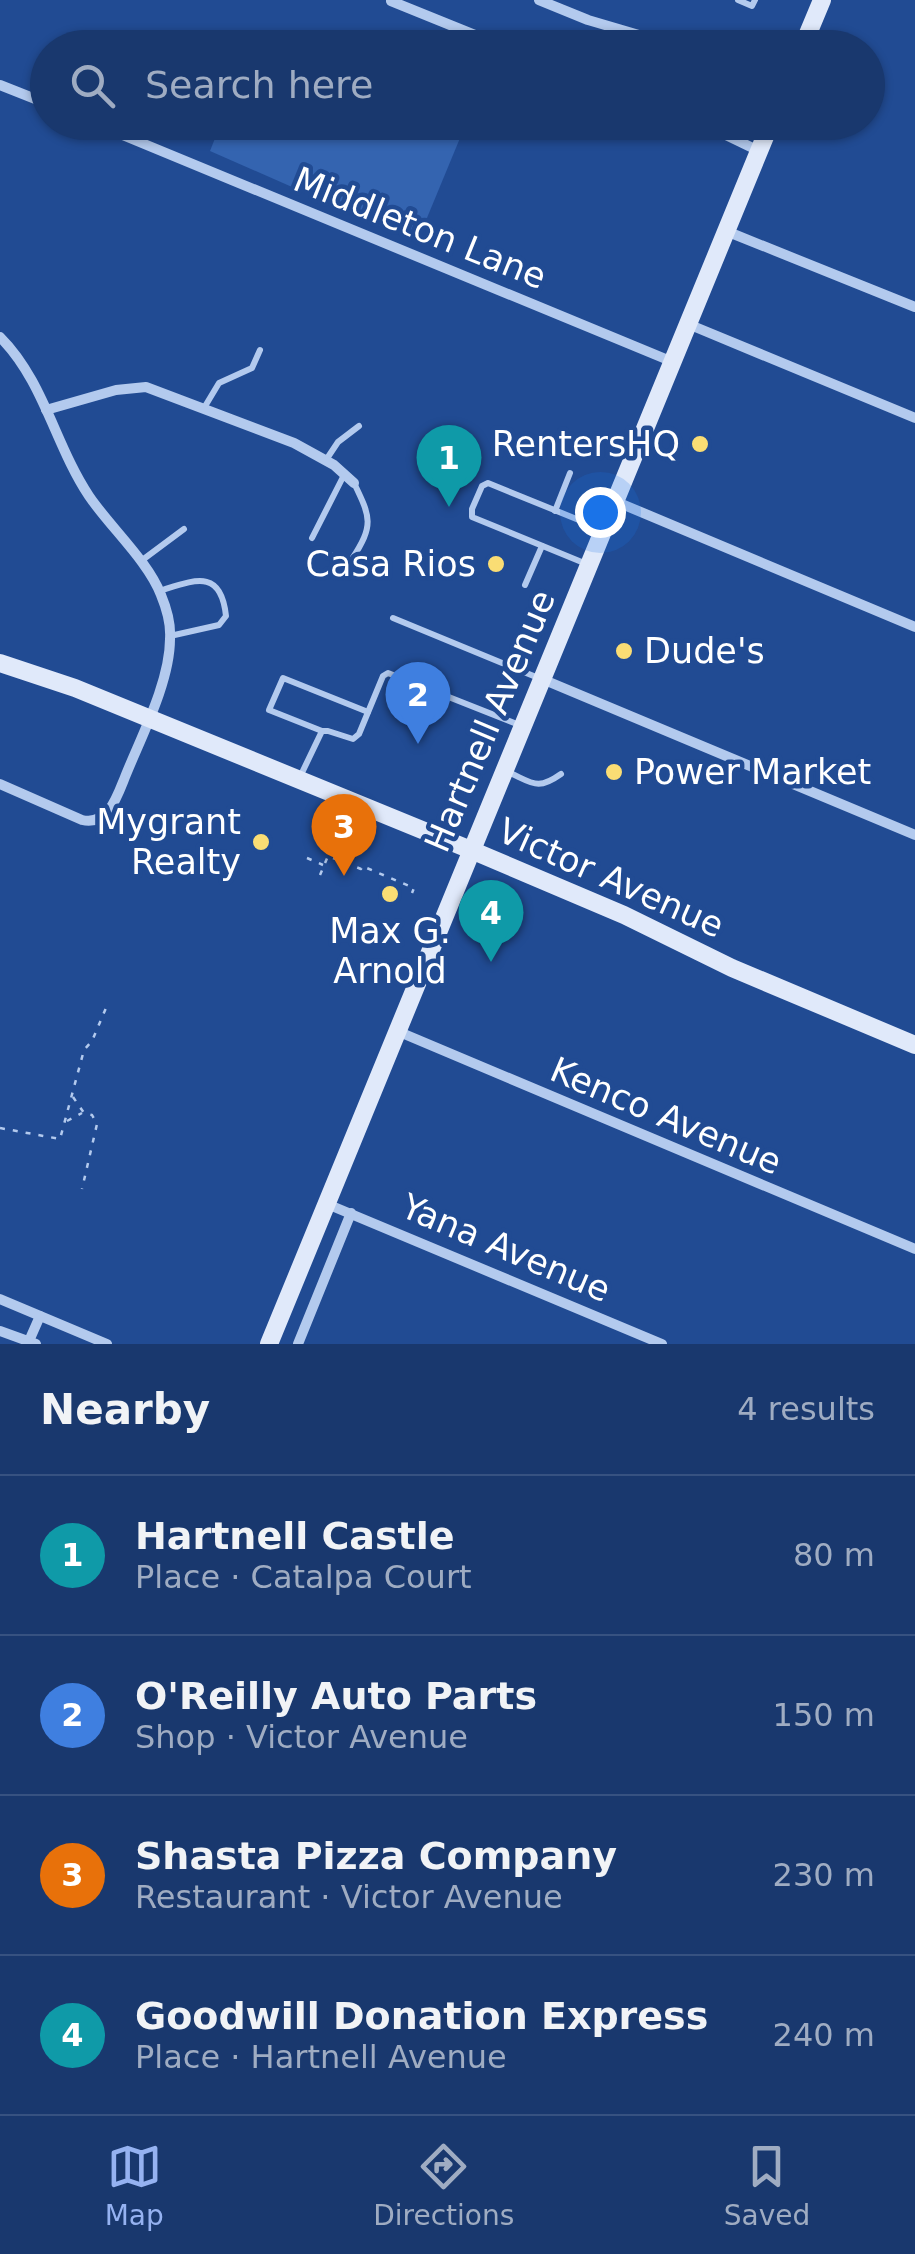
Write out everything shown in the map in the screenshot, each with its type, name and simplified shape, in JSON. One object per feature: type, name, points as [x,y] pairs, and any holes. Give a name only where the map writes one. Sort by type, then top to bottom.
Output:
[{"type":"main road","points":[[810,30],[822,0]]},
{"type":"main road","name":"Hartnell Avenue","points":[[269,1344],[764,140]]},
{"type":"main road","name":"Victor Avenue","points":[[0,663],[74,688],[472,850],[624,914],[732,968],[915,1045]]},
{"type":"street","points":[[539,0],[622,30]]},
{"type":"street","points":[[391,1],[462,30]]},
{"type":"street","points":[[0,85],[30,97]]},
{"type":"street","name":"Middleton Lane","points":[[135,140],[673,362]]},
{"type":"street","points":[[736,140],[759,151]]},
{"type":"street","points":[[726,232],[915,307]]},
{"type":"street","points":[[688,324],[915,418]]},
{"type":"street","points":[[0,337],[20,361],[88,494],[159,591],[170,636],[168,665],[114,804],[106,814],[93,822],[82,820],[0,784]]},
{"type":"street","points":[[46,410],[116,390],[138,386],[156,390],[294,443],[326,460],[354,483]]},
{"type":"street","points":[[616,502],[915,627]]},
{"type":"street","points":[[542,680],[915,835]]},
{"type":"street","name":"Kenco Avenue","points":[[397,1031],[915,1249]]},
{"type":"street","name":"Yana Avenue","points":[[328,1204],[662,1344]]},
{"type":"street","points":[[298,1344],[351,1213]]},
{"type":"street","points":[[0,1299],[107,1344]]},
{"type":"street","points":[[0,1331],[33,1343],[40,1316]]},
{"type":"lane","points":[[738,0],[752,6],[754,0]]},
{"type":"lane","points":[[204,408],[212,390],[252,368],[260,350]]},
{"type":"lane","points":[[326,460],[338,442],[359,426]]},
{"type":"lane","points":[[555,510],[570,473]]},
{"type":"lane","points":[[312,538],[344,474]]},
{"type":"lane","points":[[325,552],[343,560],[352,559],[358,549],[368,525],[368,512],[354,483]]},
{"type":"lane","points":[[590,566],[472,516],[472,509],[482,486],[488,483],[604,530]]},
{"type":"lane","points":[[140,561],[184,529]]},
{"type":"lane","points":[[525,585],[542,546]]},
{"type":"lane","points":[[159,591],[208,582],[219,587],[224,598],[226,616],[219,625],[170,636]]},
{"type":"lane","points":[[393,618],[542,680]]},
{"type":"lane","points":[[368,712],[283,678],[268,710],[354,739],[359,734],[368,712],[382,676],[388,672],[523,726]]},
{"type":"lane","points":[[299,780],[322,731]]},
{"type":"lane","points":[[504,771],[546,785],[561,774]]},
{"type":"path","points":[[320,876],[328,856],[414,888],[412,893]]},
{"type":"path","points":[[307,858],[324,865]]},
{"type":"path","points":[[0,1128],[60,1139],[84,1050],[106,1008]]},
{"type":"path","points":[[72,1096],[84,1113]]},
{"type":"path","points":[[66,1122],[84,1113],[92,1115],[96,1124],[82,1189]]},
{"type":"shaded area","points":[[214,140],[459,140],[417,242],[210,151]]},
{"type":"place","name":"RentersHQ","points":[[700,444]]},
{"type":"place","name":"Hartnell Castle","points":[[449,507]]},
{"type":"place","name":"Casa Rios","points":[[496,564]]},
{"type":"place","name":"Dude's","points":[[624,651]]},
{"type":"place","name":"O'Reilly Auto Parts","points":[[418,744]]},
{"type":"place","name":"Power Market","points":[[614,772]]},
{"type":"place","name":"Mygrant Realty","points":[[261,842]]},
{"type":"place","name":"Shasta Pizza Company","points":[[344,876]]},
{"type":"place","name":"Max G. Arnold","points":[[390,894]]},
{"type":"place","name":"Goodwill Donation Express","points":[[491,962]]}]
